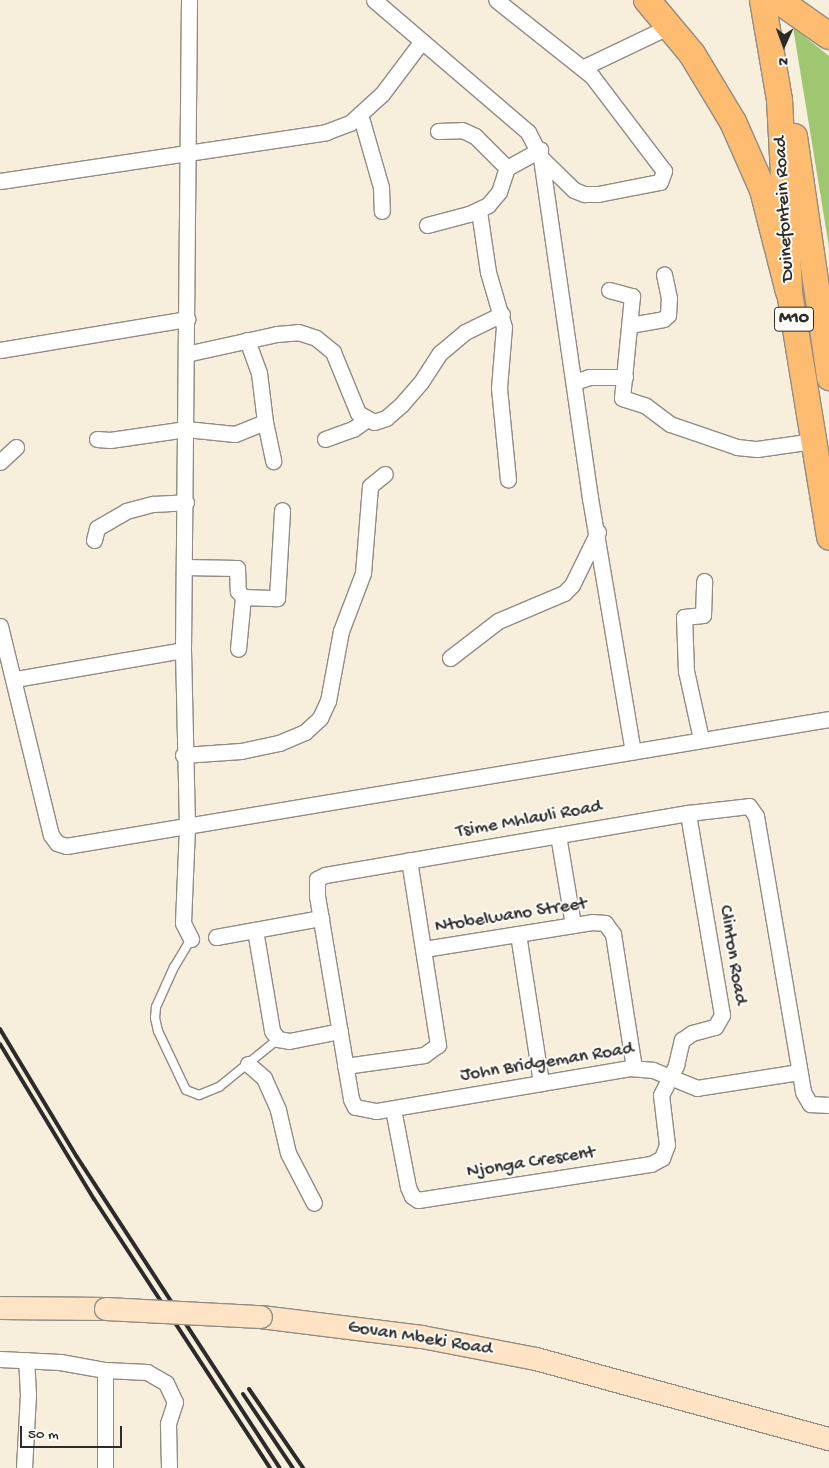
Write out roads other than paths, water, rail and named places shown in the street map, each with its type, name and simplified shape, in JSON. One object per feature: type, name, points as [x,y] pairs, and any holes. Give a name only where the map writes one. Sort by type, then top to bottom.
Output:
[{"type":"highway","points":[[647,0],[670,26],[713,86],[750,157],[763,190],[789,292]]},
{"type":"highway","points":[[778,0],[820,29]]},
{"type":"main road","name":"Duinefontein Road","points":[[762,0],[779,107],[789,292],[829,537]]},
{"type":"main road","name":"Duinefontein Road","points":[[772,0],[829,377]]},
{"type":"main road","name":"Govan Mbeki Road","points":[[0,1308],[106,1309],[261,1317],[412,1336],[536,1359],[829,1439]]},
{"type":"street","points":[[189,0],[186,502],[183,650],[183,755],[187,827],[183,923],[191,939]]},
{"type":"street","points":[[374,0],[528,132],[540,154],[574,190],[584,194],[616,191],[660,182],[664,179],[664,171],[598,83],[582,68],[496,0]]},
{"type":"street","points":[[582,68],[670,26]]},
{"type":"street","points":[[0,180],[326,132],[350,123],[382,94],[422,41]]},
{"type":"street","points":[[360,114],[381,187],[382,211]]},
{"type":"street","points":[[438,132],[462,130],[475,136],[507,168]]},
{"type":"street","points":[[427,225],[479,211],[495,200],[507,168],[540,154]]},
{"type":"street","points":[[540,154],[633,751]]},
{"type":"street","points":[[479,211],[488,272],[502,314],[504,327],[500,388],[508,480]]},
{"type":"street","points":[[630,324],[663,319],[668,315],[669,298],[664,274]]},
{"type":"street","points":[[609,290],[632,296],[622,398],[646,406],[670,424],[737,447],[757,449],[814,441]]},
{"type":"street","points":[[186,354],[247,340],[298,332],[316,338],[333,352],[355,408],[366,420],[374,422],[386,418],[421,382],[440,353],[465,332],[502,314]]},
{"type":"street","points":[[0,350],[186,319]]},
{"type":"street","points":[[247,340],[259,374],[265,422],[274,461]]},
{"type":"street","points":[[574,382],[589,377],[625,377]]},
{"type":"street","points":[[325,439],[353,429],[366,420]]},
{"type":"street","points":[[97,439],[110,440],[186,429],[235,434],[265,422]]},
{"type":"street","points":[[0,462],[16,447]]},
{"type":"street","points":[[183,755],[241,751],[279,743],[300,734],[320,718],[328,701],[341,631],[363,573],[370,486],[385,474]]},
{"type":"street","points":[[94,540],[97,528],[126,511],[153,504],[186,502]]},
{"type":"street","points":[[243,597],[277,598],[282,510]]},
{"type":"street","points":[[450,658],[503,619],[564,593],[572,585],[598,532]]},
{"type":"street","points":[[185,567],[237,568],[238,591],[243,597],[238,649]]},
{"type":"street","points":[[701,739],[686,672],[684,617],[703,615],[704,581]]},
{"type":"street","points":[[0,626],[15,679],[51,835],[57,843],[66,846],[701,739],[829,720]]},
{"type":"street","points":[[15,679],[183,650]]},
{"type":"street","name":"Tsime Mhlauli Road","points":[[393,1109],[376,1112],[355,1107],[345,1066],[321,918],[318,879],[325,875],[409,860],[737,805],[748,806],[756,816],[798,1072]]},
{"type":"street","name":"Clinton Road","points":[[670,1078],[682,1040],[692,1033],[715,1027],[722,1014],[688,813]]},
{"type":"street","points":[[558,835],[573,925]]},
{"type":"street","points":[[345,1066],[424,1055],[438,1045],[409,860]]},
{"type":"street","points":[[216,937],[321,918]]},
{"type":"street","name":"Ntobelwano Street","points":[[424,949],[592,922],[605,923],[611,928],[634,1068]]},
{"type":"street","points":[[255,930],[272,1031],[278,1039],[289,1041],[340,1032]]},
{"type":"street","points":[[518,934],[541,1083]]},
{"type":"street","points":[[248,1064],[264,1078],[278,1110],[288,1153],[314,1203]]},
{"type":"street","name":"John Bridgeman Road","points":[[393,1109],[634,1068],[645,1068],[697,1088],[798,1072]]},
{"type":"street","points":[[798,1072],[803,1092],[810,1104],[829,1105]]},
{"type":"street","name":"Njonga Crescent","points":[[393,1109],[409,1192],[415,1199],[424,1201],[658,1161],[666,1152],[660,1099],[670,1078]]},
{"type":"street","points":[[0,1359],[26,1360],[106,1370],[147,1372],[166,1383],[175,1402],[168,1424],[169,1468]]},
{"type":"street","points":[[24,1468],[28,1395],[26,1360]]},
{"type":"street","points":[[105,1468],[106,1370]]},
{"type":"lane","points":[[191,939],[174,966],[156,1007],[155,1018],[180,1082],[191,1094],[207,1094],[278,1039]]},
{"type":"railway","points":[[0,1029],[77,1157],[280,1468]]},
{"type":"railway","points":[[0,1044],[94,1199],[270,1468]]},
{"type":"railway","points":[[249,1389],[303,1468]]},
{"type":"railway","points":[[243,1394],[293,1468]]}]
